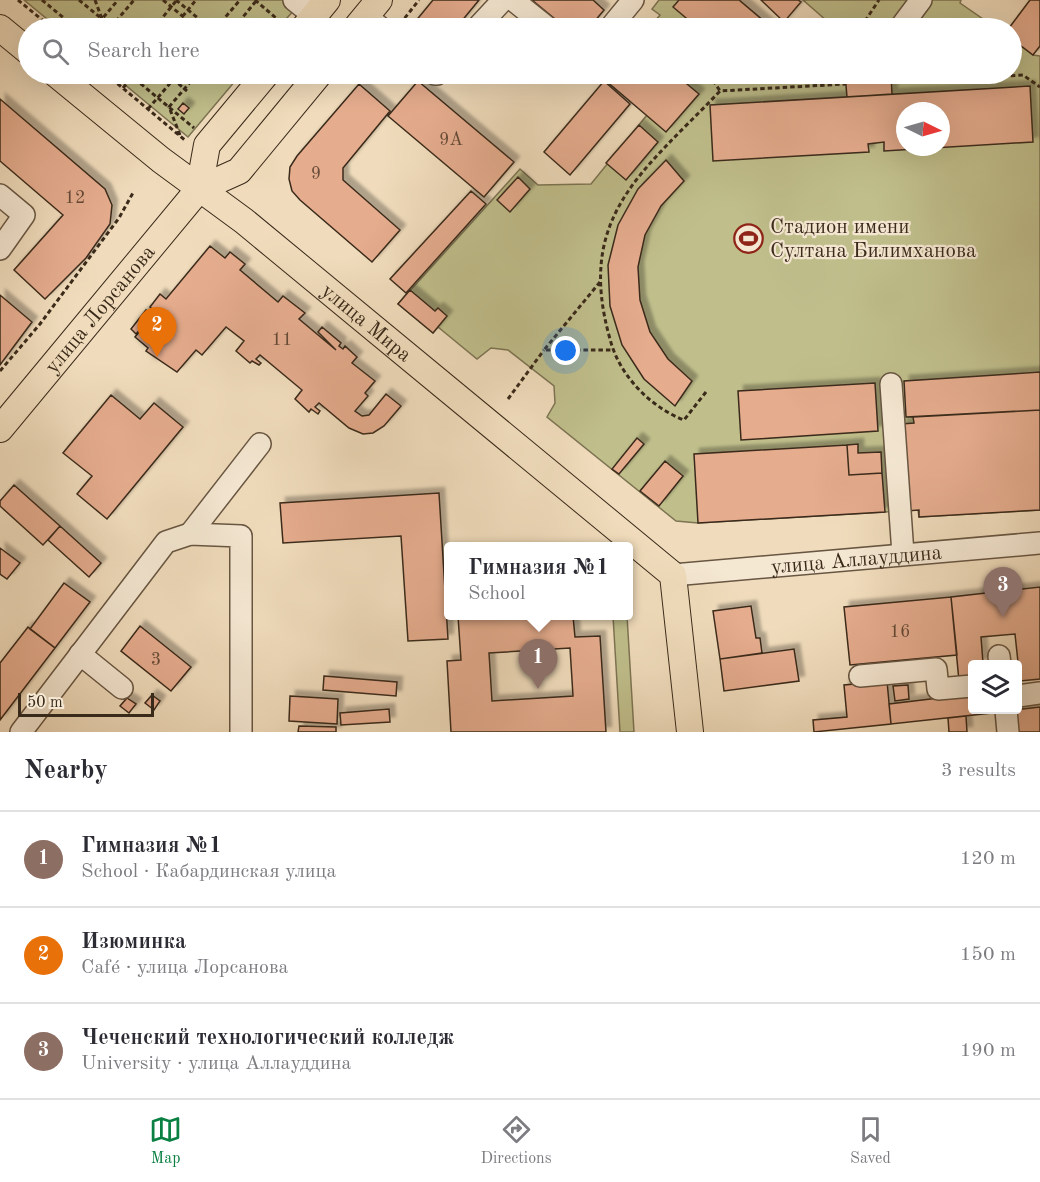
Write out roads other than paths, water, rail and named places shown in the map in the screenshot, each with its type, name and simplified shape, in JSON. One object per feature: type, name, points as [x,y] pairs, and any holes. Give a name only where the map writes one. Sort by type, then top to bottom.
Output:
[{"type":"main road","points":[[0,28],[18,43]]},
{"type":"main road","name":"улица Мира","points":[[68,84],[199,189],[244,221],[673,575]]},
{"type":"main road","name":"улица Лорсанова","points":[[199,189],[207,145],[258,84]]},
{"type":"main road","name":"улица Лорсанова","points":[[0,429],[199,189],[239,171],[311,84]]},
{"type":"main road","points":[[673,575],[690,732]]},
{"type":"street","points":[[294,0],[307,18]]},
{"type":"street","points":[[486,18],[503,0]]},
{"type":"street","points":[[513,0],[536,18]]},
{"type":"street","points":[[618,18],[633,0]]},
{"type":"street","points":[[908,18],[921,0]]},
{"type":"street","points":[[0,195],[24,215],[0,249]]},
{"type":"street","points":[[891,384],[903,554]]},
{"type":"street","points":[[190,534],[260,444]]},
{"type":"street","points":[[31,728],[81,654],[166,542],[190,534],[241,536],[241,732]]},
{"type":"street","name":"улица Аллауддина","points":[[673,575],[1040,543]]},
{"type":"street","points":[[81,654],[122,688]]},
{"type":"street","points":[[860,676],[936,669],[938,689],[968,686]]},
{"type":"street","points":[[1022,695],[1040,693]]},
{"type":"street","points":[[1006,714],[1008,732]]},
{"type":"place","name":"Стадион имени Султана Билимханова","points":[[749,238]]},
{"type":"place","name":"Изюминка","points":[[157,357]]},
{"type":"place","name":"Чеченский технологический колледж","points":[[1003,617]]},
{"type":"place","name":"Гимназия №1","points":[[538,689]]}]
